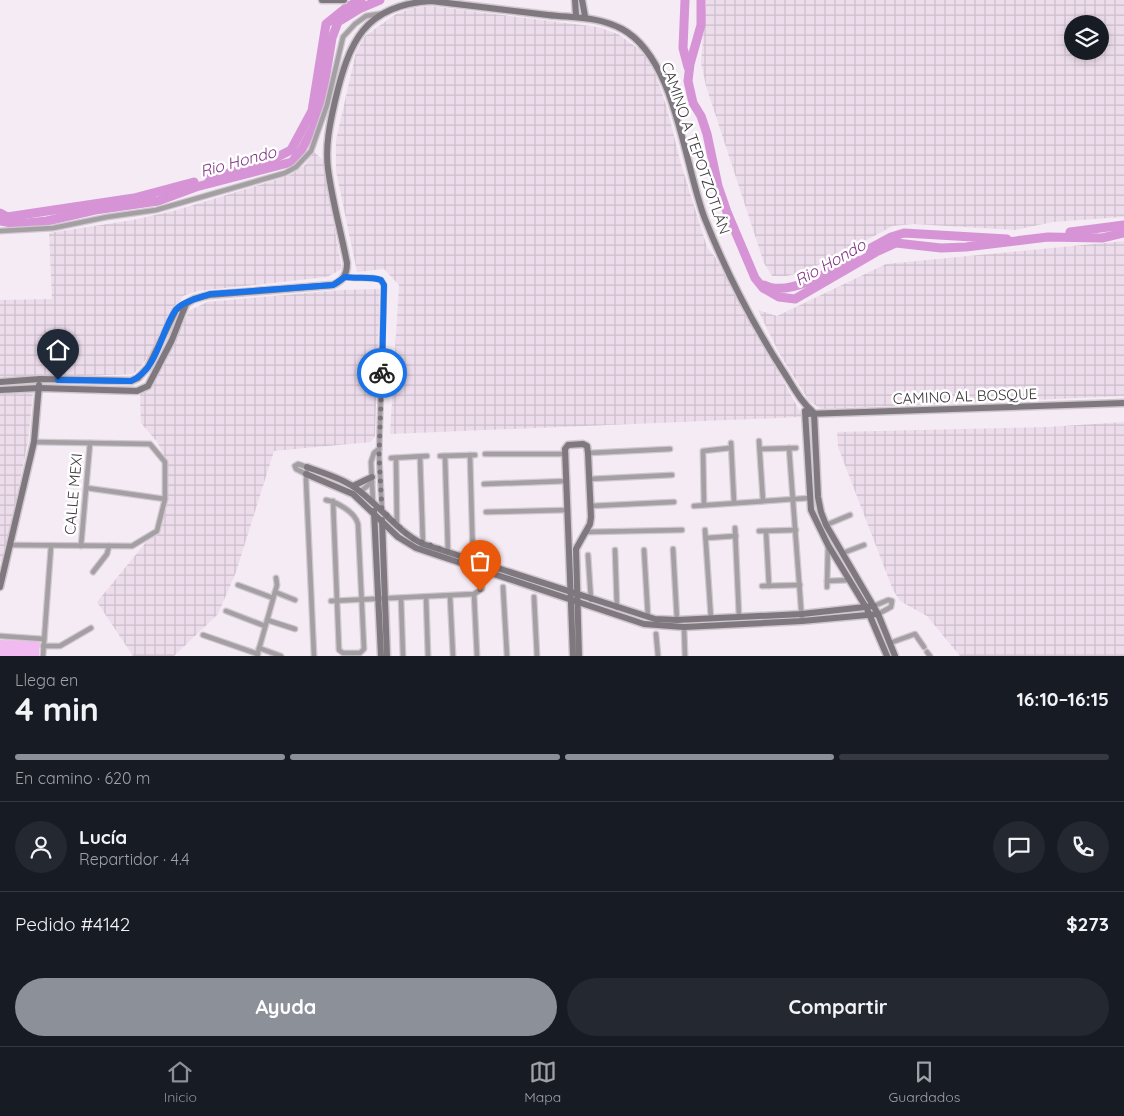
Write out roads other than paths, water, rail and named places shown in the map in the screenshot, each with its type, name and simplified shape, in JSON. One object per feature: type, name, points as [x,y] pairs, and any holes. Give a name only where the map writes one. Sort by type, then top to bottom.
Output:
[{"type":"main road","points":[[322,0],[344,0]]},
{"type":"main road","name":"CAMINO A TEPOTZOTLÁN","points":[[345,277],[347,263],[328,169],[329,128],[343,68],[351,46],[364,29],[385,13],[412,2],[431,1],[552,15],[585,16],[622,29],[646,49],[655,62],[664,81],[708,226],[762,337],[804,404],[814,413],[818,497],[826,525],[871,607],[871,616],[886,656]]},
{"type":"main road","points":[[576,15],[579,3]]},
{"type":"main road","points":[[579,3],[585,16]]},
{"type":"main road","points":[[0,382],[40,379],[131,381],[143,374],[163,339],[176,310],[186,304],[210,294],[333,285],[345,277]]},
{"type":"main road","points":[[0,390],[39,388],[137,391],[148,386],[172,340],[186,304]]},
{"type":"main road","points":[[0,587],[34,442],[40,379]]},
{"type":"main road","name":"CAMINO AL BOSQUE","points":[[806,414],[1124,403]]},
{"type":"main road","name":"CAMINO A TEPOTZOTLÁN","points":[[804,404],[810,498],[816,522],[850,580],[878,614],[895,656]]},
{"type":"main road","points":[[573,656],[574,597],[576,550],[590,524],[588,453],[586,445],[576,444],[566,446],[566,454],[568,510],[574,597],[579,656]]},
{"type":"main road","points":[[307,470],[353,486],[411,538],[423,544],[473,560],[482,567]]},
{"type":"main road","points":[[307,470],[344,488],[374,513],[398,537],[424,552],[482,567],[655,623],[684,627],[711,619],[739,617],[802,618],[871,607]]},
{"type":"main road","points":[[353,486],[372,479]]},
{"type":"main road","points":[[810,498],[818,497]]},
{"type":"main road","points":[[373,502],[387,656]]},
{"type":"main road","points":[[381,656],[382,510]]},
{"type":"main road","points":[[383,545],[398,537]]},
{"type":"main road","points":[[574,597],[617,608],[648,618],[655,623],[677,620],[700,623],[871,616],[878,614]]},
{"type":"street","points":[[0,232],[53,228],[107,217],[156,210],[285,173],[296,168],[311,151],[327,105],[343,37],[354,24],[366,16],[373,13],[385,13]]},
{"type":"street","points":[[345,277],[360,280],[376,278],[381,280],[384,285],[379,449],[382,510]]},
{"type":"street","points":[[759,441],[763,501]]},
{"type":"street","points":[[10,545],[132,546],[157,531],[165,498],[165,462],[150,444],[34,442]]},
{"type":"street","name":"CALLE MEXI","points":[[82,546],[90,443]]},
{"type":"street","points":[[704,504],[703,451],[731,446],[734,502]]},
{"type":"street","points":[[789,448],[802,618]]},
{"type":"street","points":[[760,449],[796,448]]},
{"type":"street","points":[[373,502],[372,456],[379,449]]},
{"type":"street","points":[[588,453],[670,449]]},
{"type":"street","points":[[485,454],[566,454]]},
{"type":"street","points":[[470,455],[473,560]]},
{"type":"street","points":[[448,552],[443,456],[475,455]]},
{"type":"street","points":[[398,527],[394,458],[427,456]]},
{"type":"street","points":[[420,457],[423,544]]},
{"type":"street","points":[[307,470],[314,656]]},
{"type":"street","points":[[589,479],[672,475]]},
{"type":"street","points":[[360,492],[372,479]]},
{"type":"street","points":[[484,484],[567,481]]},
{"type":"street","points":[[87,488],[165,498]]},
{"type":"street","points":[[694,506],[810,498]]},
{"type":"street","points":[[326,500],[333,501],[357,519],[363,651],[343,653],[339,650],[334,601],[333,501]]},
{"type":"street","points":[[590,506],[674,502]]},
{"type":"street","points":[[486,512],[568,510]]},
{"type":"street","points":[[826,525],[850,515]]},
{"type":"street","points":[[735,528],[739,617]]},
{"type":"street","points":[[586,532],[682,530]]},
{"type":"street","points":[[706,530],[711,619]]},
{"type":"street","points":[[759,532],[796,530]]},
{"type":"street","points":[[766,532],[769,586]]},
{"type":"street","points":[[706,538],[736,536]]},
{"type":"street","points":[[827,587],[828,545]]},
{"type":"street","points":[[843,553],[864,545]]},
{"type":"street","points":[[43,656],[51,546]]},
{"type":"street","points":[[93,572],[107,554],[109,546]]},
{"type":"street","points":[[674,549],[677,620]]},
{"type":"street","points":[[614,550],[617,608]]},
{"type":"street","points":[[644,550],[648,618]]},
{"type":"street","points":[[588,555],[591,600]]},
{"type":"street","points":[[334,601],[474,594],[482,589],[482,567]]},
{"type":"street","points":[[203,634],[257,655],[275,592],[276,578]]},
{"type":"street","points":[[827,581],[850,580]]},
{"type":"street","points":[[762,586],[800,585]]},
{"type":"street","points":[[238,586],[273,598]]},
{"type":"street","points":[[503,587],[506,656]]},
{"type":"street","points":[[275,592],[295,600]]},
{"type":"street","points":[[474,594],[477,656]]},
{"type":"street","points":[[450,596],[453,656]]},
{"type":"street","points":[[426,597],[428,656]]},
{"type":"street","points":[[534,597],[537,656]]},
{"type":"street","points":[[401,598],[403,656]]},
{"type":"street","points":[[871,607],[888,600],[892,601],[892,607],[878,614]]},
{"type":"street","points":[[312,602],[320,602]]},
{"type":"street","points":[[226,611],[265,626]]},
{"type":"street","points":[[267,620],[295,629]]},
{"type":"street","points":[[684,627],[685,656]]},
{"type":"street","points":[[44,646],[60,646],[91,628]]},
{"type":"street","points":[[656,634],[658,656]]},
{"type":"street","points":[[890,643],[915,634],[924,646]]},
{"type":"street","points":[[0,636],[44,638]]},
{"type":"street","points":[[259,648],[281,656]]},
{"type":"waterway","points":[[209,178],[264,164],[291,150],[312,111],[326,24],[347,7],[361,0]]},
{"type":"waterway","name":"Rio Hondo","points":[[0,221],[17,224],[47,221],[95,210],[158,201],[196,187],[292,162],[302,149],[314,126],[322,98],[332,38],[338,22],[361,8],[380,0]]},
{"type":"waterway","points":[[685,0],[683,48],[688,67]]},
{"type":"waterway","name":"Rio Hondo","points":[[701,0],[701,25],[690,64],[688,81],[693,103],[701,116],[707,134],[718,186],[727,212],[755,278],[763,288],[779,297],[795,299],[876,252],[896,243],[941,248],[966,247],[1048,237],[1102,238],[1124,233]]},
{"type":"waterway","points":[[0,213],[7,217],[134,198],[194,182]]},
{"type":"waterway","points":[[1070,232],[1124,225]]},
{"type":"waterway","points":[[869,249],[891,237],[904,233],[1007,239]]},
{"type":"waterway","points":[[764,285],[774,288],[798,285],[811,281],[855,257]]}]
